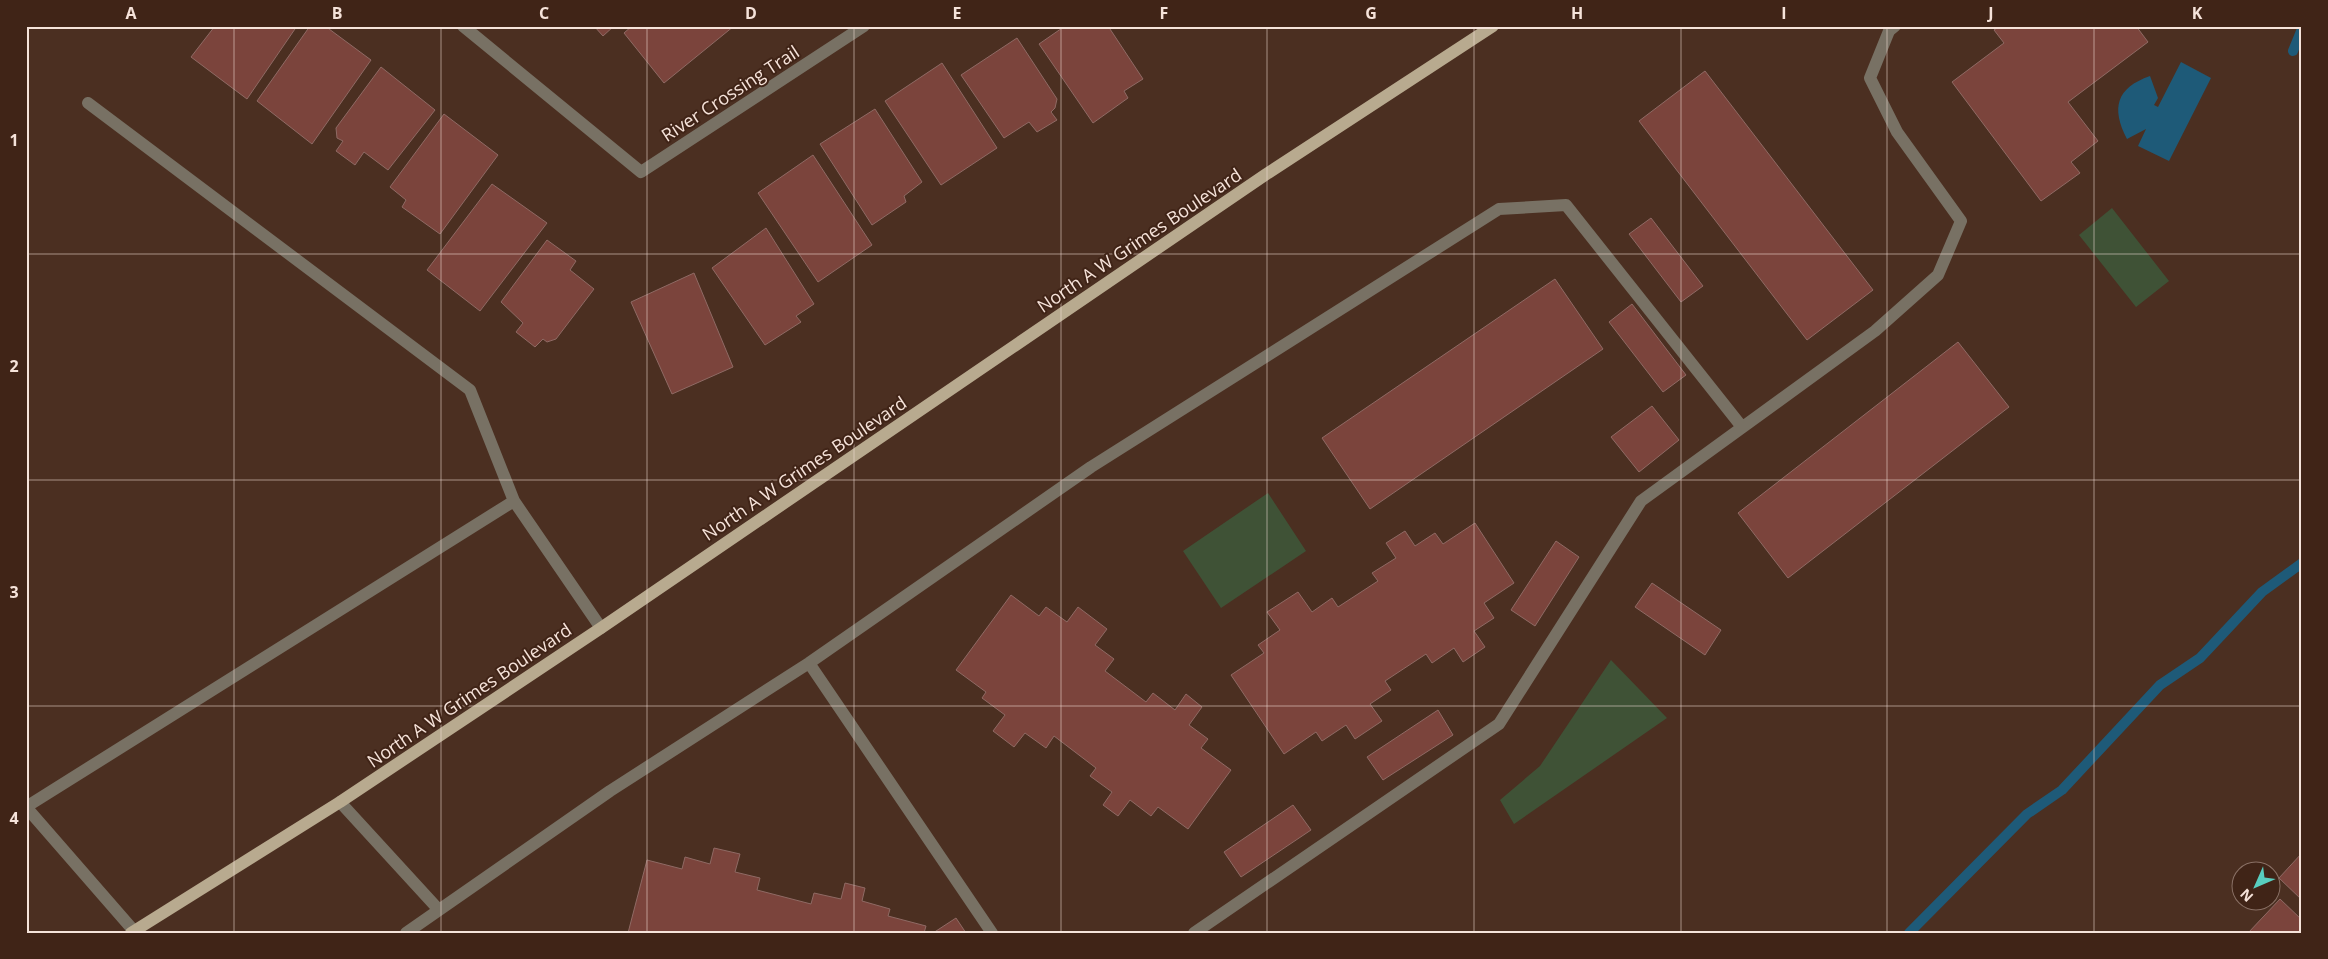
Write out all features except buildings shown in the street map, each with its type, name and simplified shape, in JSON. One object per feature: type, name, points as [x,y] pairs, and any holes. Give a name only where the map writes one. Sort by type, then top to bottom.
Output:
[{"type":"main road","name":"North A W Grimes Boulevard","points":[[132,932],[340,802],[601,628],[1265,175],[1485,29]]},
{"type":"street","name":"River Crossing Trail","points":[[463,26],[641,172],[864,26]]},
{"type":"street","points":[[1194,933],[1499,724],[1642,501],[1875,331],[1938,275],[1961,222],[1897,132],[1870,78],[1889,31],[1895,26]]},
{"type":"street","points":[[88,103],[470,390],[514,501],[601,628]]},
{"type":"street","points":[[406,933],[610,791],[809,663],[1091,466],[1499,210],[1566,205],[1742,427]]},
{"type":"street","points":[[132,932],[26,807],[514,501]]},
{"type":"street","points":[[809,663],[992,933]]},
{"type":"street","points":[[340,802],[439,910]]},
{"type":"green space","points":[[2112,208],[2169,281],[2136,307],[2079,235]]},
{"type":"green space","points":[[1268,493],[1306,551],[1221,608],[1183,551]]},
{"type":"green space","points":[[1611,660],[1667,718],[1514,824],[1500,800],[1540,766]]},
{"type":"water","points":[[2181,62],[2211,78],[2169,161],[2138,146],[2146,129],[2127,139],[2119,118],[2118,109],[2124,93],[2139,81],[2150,76],[2158,98],[2154,105],[2158,107]]},
{"type":"waterway","points":[[2293,51],[2302,29]]},
{"type":"waterway","points":[[1909,933],[2027,814],[2062,790],[2160,685],[2200,658],[2262,592],[2302,563]]}]
